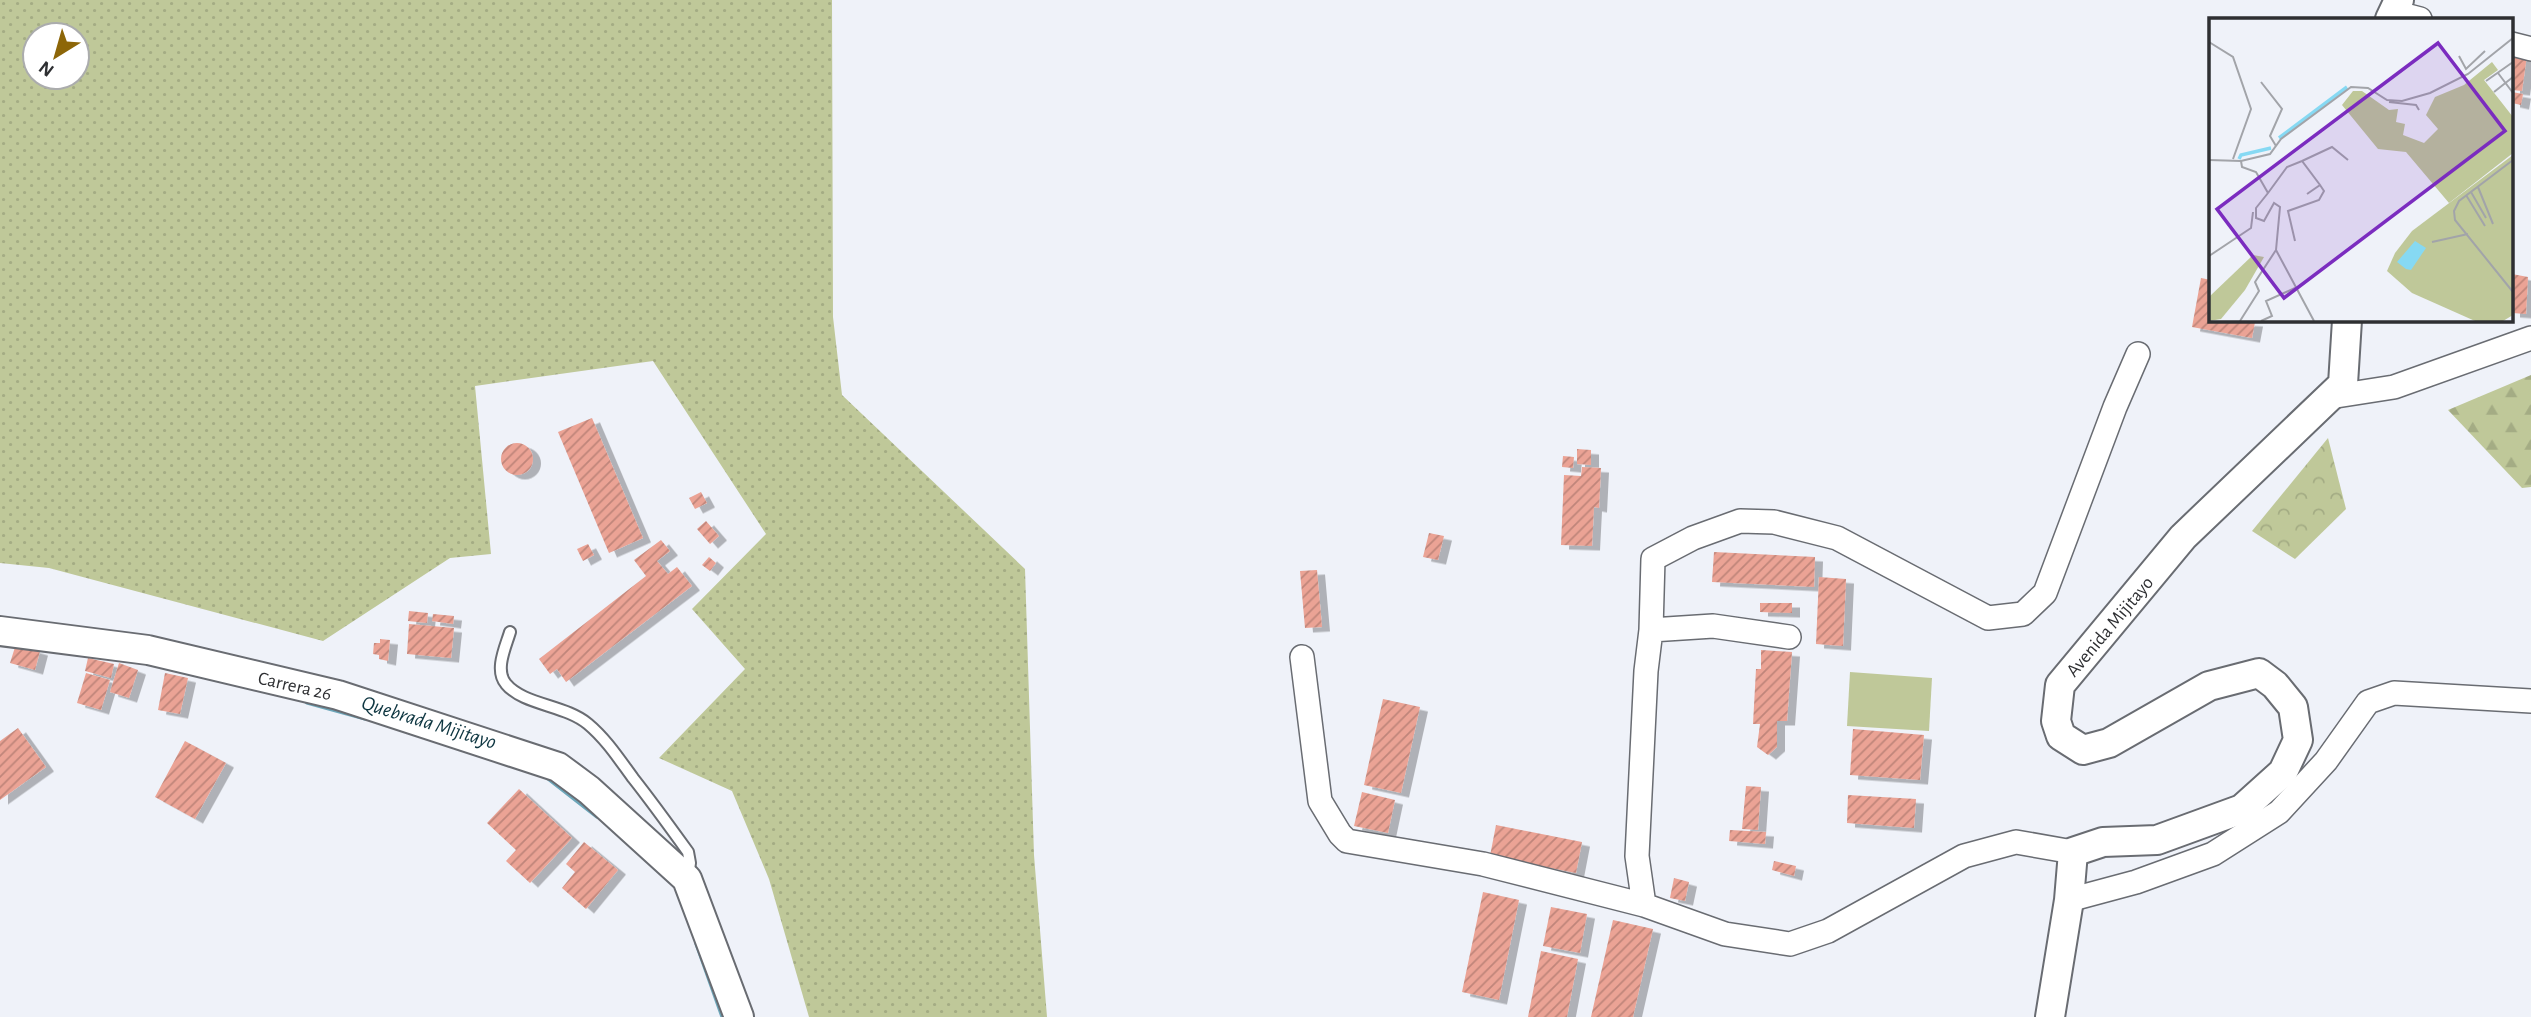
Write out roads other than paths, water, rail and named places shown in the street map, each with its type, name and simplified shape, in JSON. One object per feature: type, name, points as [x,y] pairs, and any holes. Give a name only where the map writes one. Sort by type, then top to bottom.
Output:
[{"type":"street","points":[[2514,45],[2531,49]]},
{"type":"street","points":[[2330,397],[2343,384],[2347,322]]},
{"type":"street","points":[[2330,397],[2394,387],[2531,338]]},
{"type":"street","points":[[1644,905],[1637,856],[1653,559],[1692,538],[1740,521],[1774,522],[1837,538],[1988,618],[2023,614],[2045,593],[2115,407],[2138,354]]},
{"type":"street","name":"Avenida Mijitayo","points":[[2073,852],[2102,842],[2157,840],[2242,809],[2283,772],[2298,740],[2293,707],[2275,685],[2259,673],[2209,686],[2109,743],[2083,750],[2061,736],[2056,722],[2060,685],[2183,537],[2330,397]]},
{"type":"street","points":[[1651,630],[1713,626],[1789,637]]},
{"type":"street","name":"Carrera 26","points":[[0,631],[148,650],[338,695],[558,767],[589,790],[687,879],[739,1017]]},
{"type":"street","points":[[1302,657],[1320,801],[1340,835],[1347,841],[1483,864],[1644,905],[1725,934],[1790,944],[1828,931],[1964,856],[2016,842],[2073,852],[2069,900],[2050,1017]]},
{"type":"street","points":[[2069,900],[2136,882],[2213,854],[2279,813],[2326,761],[2368,702],[2394,693],[2531,701]]},
{"type":"lane","points":[[510,632],[502,661],[504,683],[519,694],[586,722],[608,743],[688,852],[690,863],[687,879]]},
{"type":"waterway","name":"Quebrada Mijitayo","points":[[307,702],[365,718]]},
{"type":"waterway","name":"Quebrada Mijitayo","points":[[547,777],[597,816]]},
{"type":"waterway","name":"Quebrada Mijitayo","points":[[697,944],[723,1017]]}]
